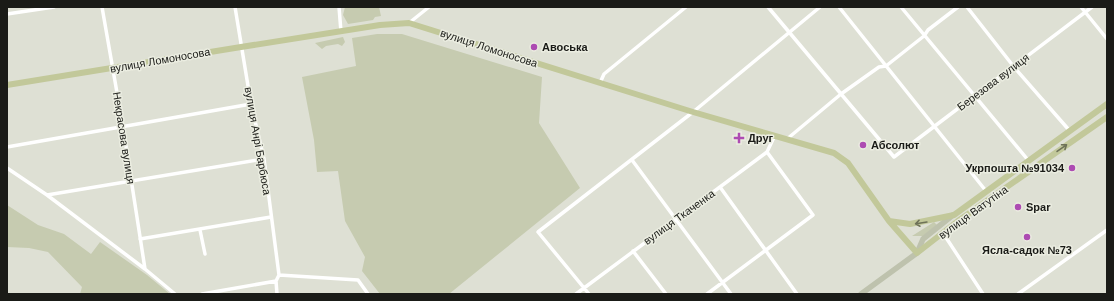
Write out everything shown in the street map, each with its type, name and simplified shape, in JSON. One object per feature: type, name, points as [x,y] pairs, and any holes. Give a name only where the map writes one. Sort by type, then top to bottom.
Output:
[{"type":"main road","name":"вулиця Ломоносова","points":[[7,85],[380,25],[409,23],[693,112],[826,150],[842,157],[855,172],[889,221],[917,253]]},
{"type":"main road","name":"вулиця Ватутіна","points":[[954,215],[1069,130],[1107,104]]},
{"type":"main road","name":"вулиця Ватутіна","points":[[917,253],[1107,117]]},
{"type":"main road","points":[[889,221],[910,224],[954,215]]},
{"type":"street","points":[[7,14],[54,7]]},
{"type":"street","name":"Некрасова вулиця","points":[[102,7],[123,127],[145,269]]},
{"type":"street","name":"вулиця Анрі Барбюса","points":[[235,7],[251,104],[264,159],[279,275]]},
{"type":"street","points":[[339,7],[341,32]]},
{"type":"street","points":[[409,23],[429,7]]},
{"type":"street","points":[[600,83],[604,74],[686,7]]},
{"type":"street","points":[[768,7],[841,94]]},
{"type":"street","points":[[589,294],[538,232],[693,112],[790,34],[820,7]]},
{"type":"street","points":[[839,7],[986,191]]},
{"type":"street","points":[[901,7],[974,97],[1028,160]]},
{"type":"street","points":[[787,139],[841,94],[879,67],[886,66],[924,36],[928,30],[958,7]]},
{"type":"street","points":[[967,7],[1014,67],[1069,130]]},
{"type":"street","points":[[1081,7],[1107,39]]},
{"type":"street","name":"Березова вулиця","points":[[841,94],[894,157],[1092,7]]},
{"type":"street","points":[[7,146],[251,104]]},
{"type":"street","points":[[707,294],[813,216],[768,152],[775,135]]},
{"type":"street","name":"вулиця Ткаченка","points":[[576,294],[768,152]]},
{"type":"street","points":[[47,195],[264,159]]},
{"type":"street","points":[[632,160],[731,294]]},
{"type":"street","points":[[7,168],[47,195],[145,269],[175,294]]},
{"type":"street","points":[[720,187],[765,252],[797,294]]},
{"type":"street","name":"вулиця Ватутіна","points":[[861,294],[917,253],[923,239],[954,215]]},
{"type":"street","points":[[140,239],[271,217]]},
{"type":"street","points":[[200,230],[204,254]]},
{"type":"street","points":[[1018,294],[1107,230]]},
{"type":"street","points":[[943,234],[983,294]]},
{"type":"street","points":[[633,251],[666,294]]},
{"type":"street","points":[[277,294],[276,281],[279,275],[358,280],[368,294]]},
{"type":"street","points":[[202,294],[276,281]]},
{"type":"green space","points":[[345,7],[379,7],[381,16],[375,17],[373,20],[348,24],[343,15]]},
{"type":"green space","points":[[377,34],[402,34],[542,77],[539,123],[580,188],[449,294],[380,294],[362,271],[365,257],[345,221],[338,171],[317,172],[314,140],[302,77],[356,66],[352,38]]},
{"type":"green space","points":[[343,37],[345,42],[342,46],[338,44],[326,46],[322,49],[315,43]]},
{"type":"green space","points":[[7,205],[38,225],[64,234],[91,254],[100,242],[147,275],[170,294],[80,294],[82,287],[48,252],[29,248],[7,247]]},
{"type":"green space","points":[[934,222],[937,225],[923,236],[912,236]]},
{"type":"place","name":"Авоська","points":[[534,47]]},
{"type":"place","name":"Друг","points":[[739,138]]},
{"type":"place","name":"Абсолют","points":[[863,145]]},
{"type":"place","name":"Укрпошта №91034","points":[[1072,168]]},
{"type":"place","name":"Spar","points":[[1018,207]]},
{"type":"place","name":"Ясла-садок №73","points":[[1027,237]]}]
